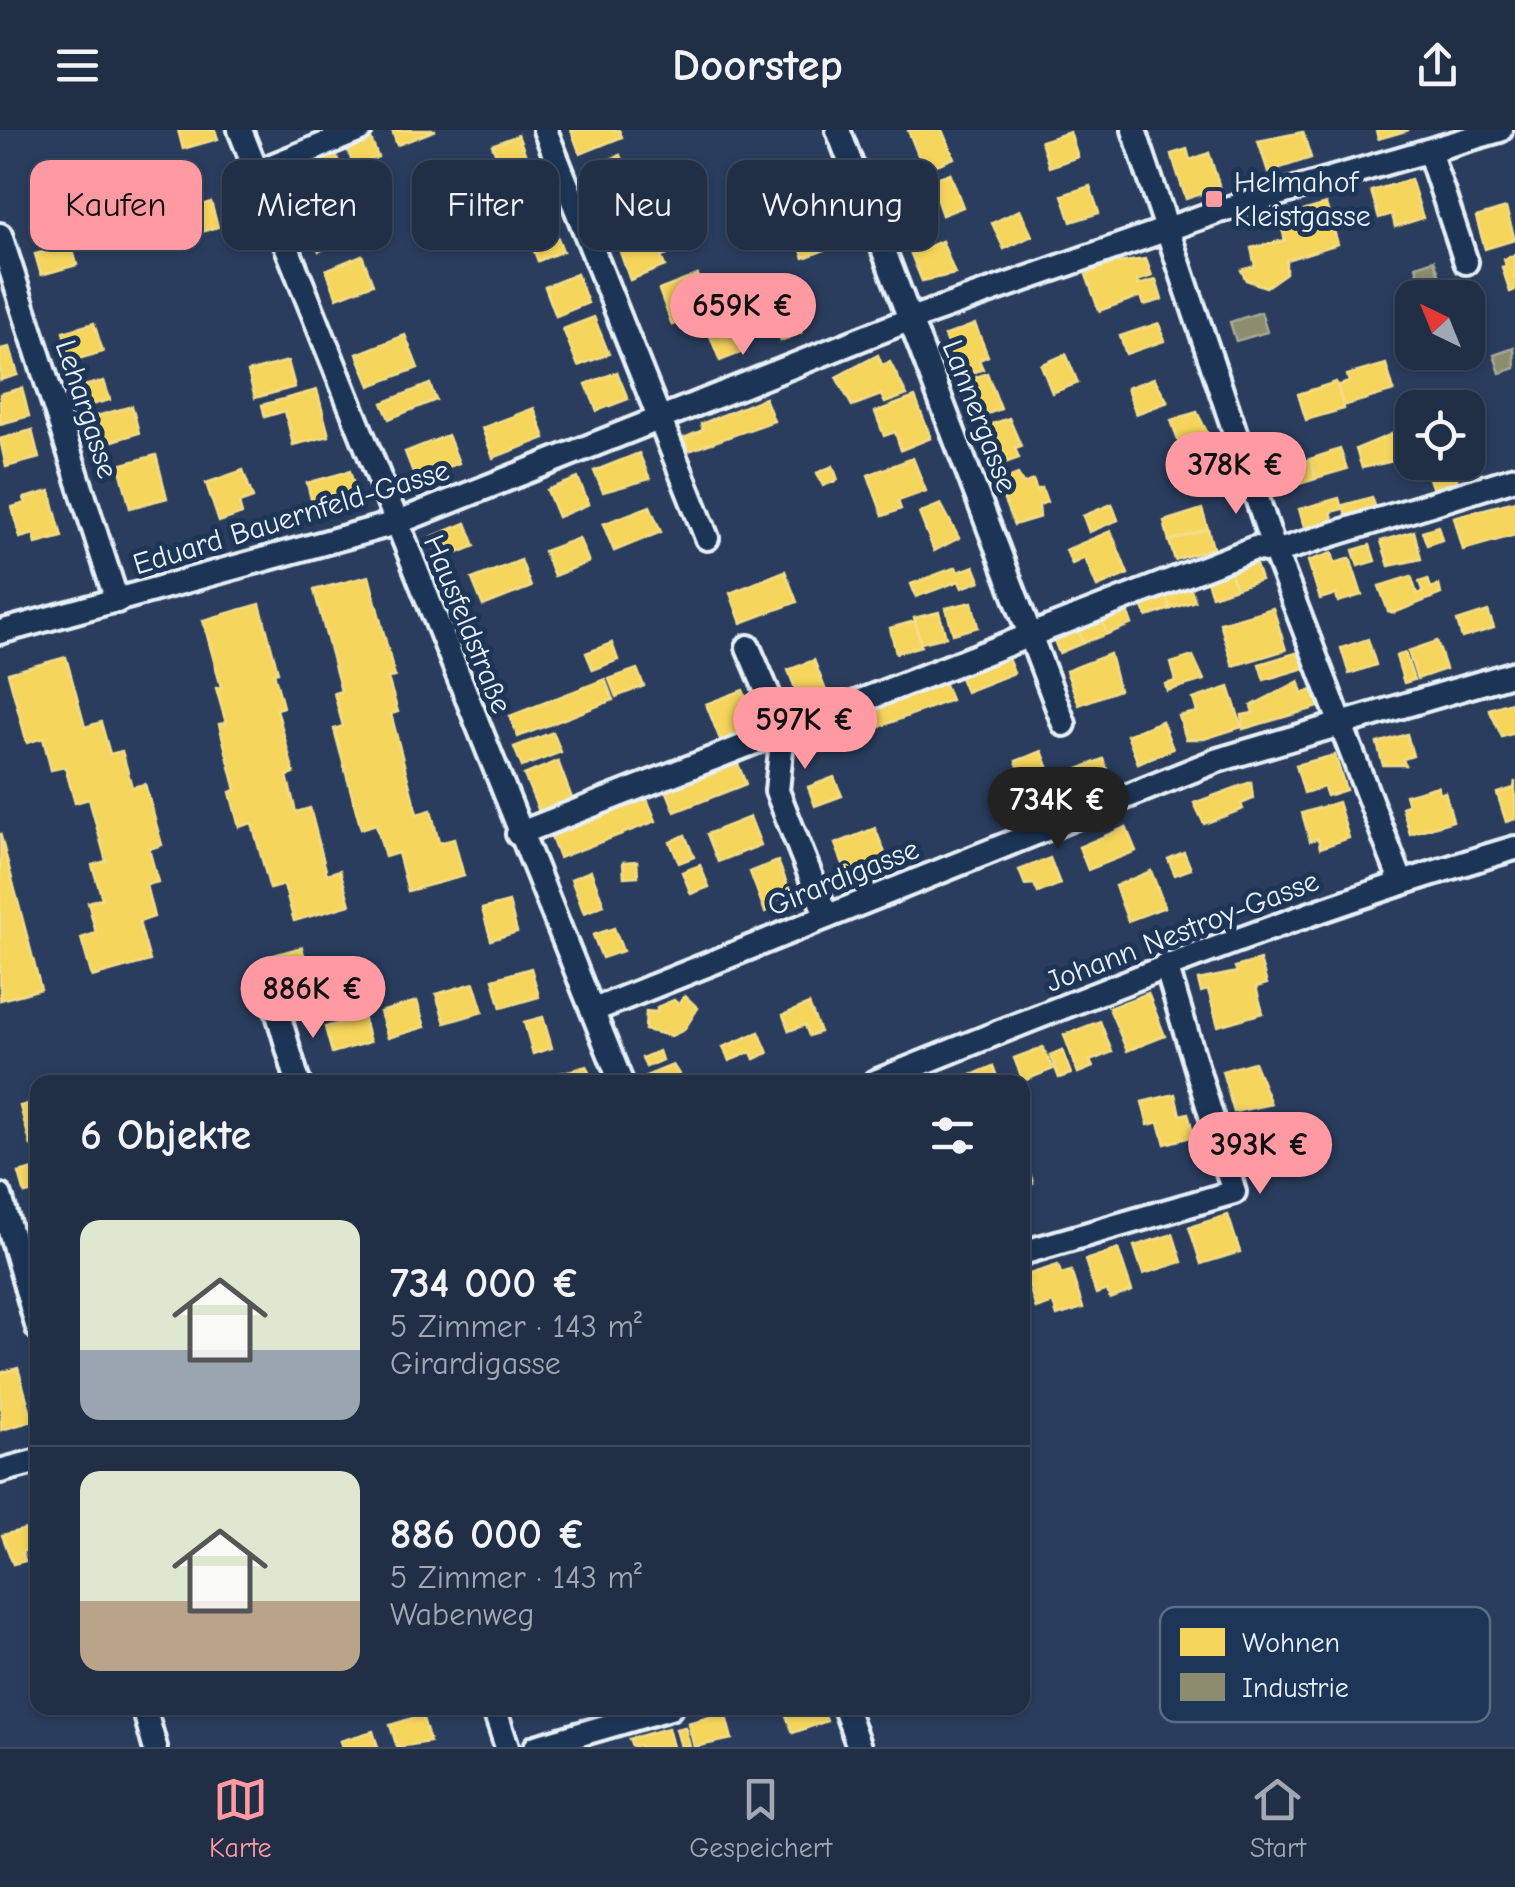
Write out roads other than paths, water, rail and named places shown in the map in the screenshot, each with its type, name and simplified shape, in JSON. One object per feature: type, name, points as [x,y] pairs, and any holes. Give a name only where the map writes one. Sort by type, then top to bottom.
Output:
[{"type":"street","name":"Hausfeldstraße","points":[[240,130],[252,160]]},
{"type":"street","points":[[286,160],[360,130]]},
{"type":"street","points":[[545,130],[707,538]]},
{"type":"street","name":"Lannergasse","points":[[838,130],[1064,724]]},
{"type":"street","points":[[1134,130],[1170,228],[1275,552],[1401,881]]},
{"type":"street","name":"Eduard Bauernfeld-Gasse","points":[[0,632],[396,523],[911,319],[1170,228],[1428,151],[1456,136],[1500,130]]},
{"type":"street","points":[[1428,151],[1466,262]]},
{"type":"street","name":"Lehargasse","points":[[0,235],[117,600]]},
{"type":"street","name":"Hausfeldstraße","points":[[288,250],[518,834],[619,1075]]},
{"type":"street","points":[[518,834],[1030,632],[1255,548],[1275,552],[1515,478]]},
{"type":"street","points":[[748,646],[783,729],[777,791],[826,915]]},
{"type":"street","name":"Girardigasse","points":[[594,1010],[1218,760],[1515,673]]},
{"type":"street","name":"Johann Nestroy-Gasse","points":[[891,1075],[1166,965],[1401,881],[1515,848]]},
{"type":"street","points":[[1030,1250],[1234,1192],[1166,965]]},
{"type":"street","points":[[278,1014],[296,1075]]},
{"type":"street","points":[[0,1196],[30,1300]]},
{"type":"street","points":[[0,1471],[30,1463]]},
{"type":"street","points":[[146,1715],[155,1747]]},
{"type":"street","points":[[497,1715],[508,1747]]},
{"type":"street","points":[[536,1747],[646,1715]]},
{"type":"street","points":[[848,1715],[859,1747]]},
{"type":"place","name":"Helmahof Kleistgasse","points":[[1214,199]]}]
